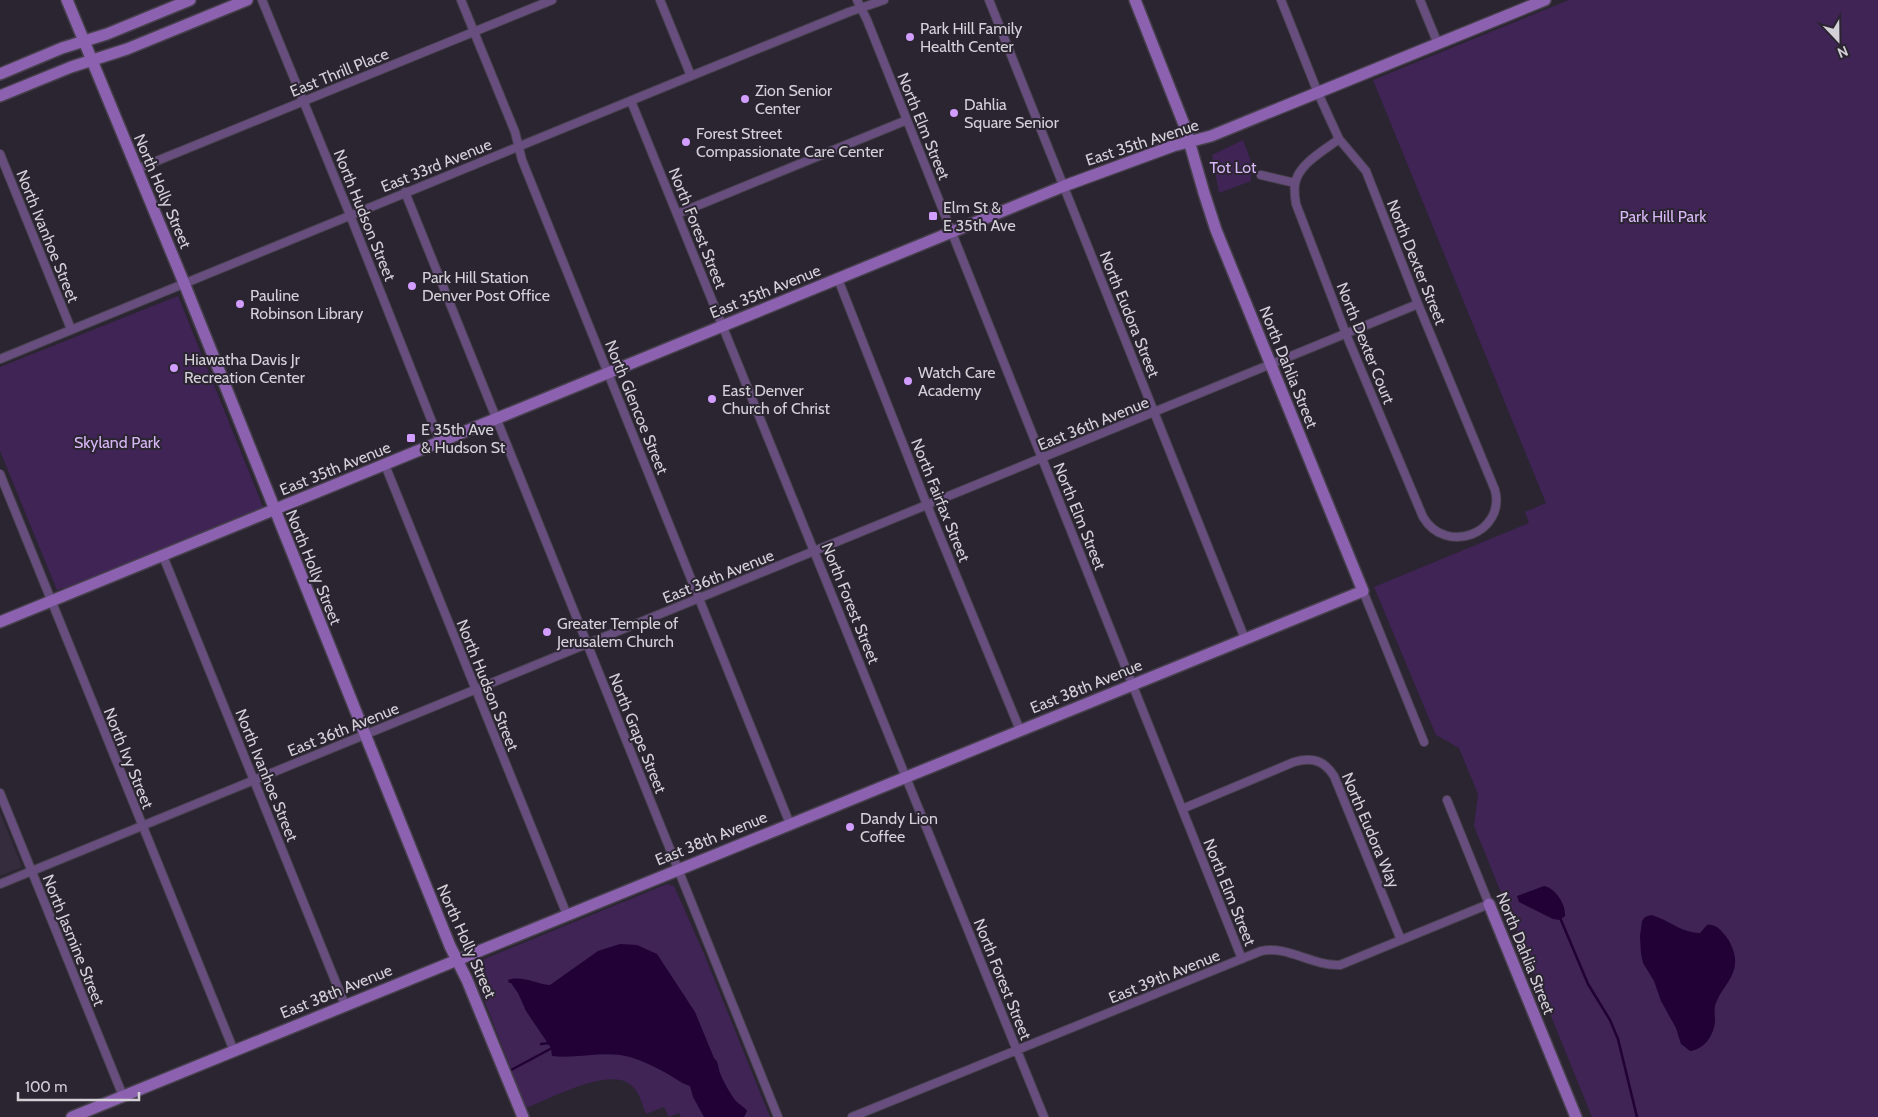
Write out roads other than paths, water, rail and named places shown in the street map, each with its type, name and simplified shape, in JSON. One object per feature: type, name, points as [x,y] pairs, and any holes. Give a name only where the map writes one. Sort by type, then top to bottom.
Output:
[{"type":"street","name":"North Holly Street","points":[[67,0],[184,283],[364,736],[450,946],[467,980],[523,1117]]},
{"type":"street","points":[[0,74],[107,34],[190,0]]},
{"type":"street","points":[[0,96],[70,68],[127,49],[247,0]]},
{"type":"street","name":"North Hudson Street","points":[[262,0],[440,442]]},
{"type":"street","name":"North Glencoe Street","points":[[462,0],[515,132],[522,160],[790,824]]},
{"type":"street","name":"East Thrill Place","points":[[137,169],[552,0]]},
{"type":"street","points":[[660,0],[690,76]]},
{"type":"street","name":"North Elm Street","points":[[857,0],[952,232],[1131,685],[1242,959]]},
{"type":"street","name":"East 33rd Avenue","points":[[0,359],[690,76],[884,0]]},
{"type":"street","name":"North Eudora Street","points":[[989,0],[1245,639]]},
{"type":"street","name":"North Dahlia Street","points":[[1135,0],[1186,127],[1212,220],[1424,742]]},
{"type":"street","name":"North Dexter Street","points":[[1281,0],[1318,93],[1339,139],[1366,171],[1496,494],[1496,504],[1491,518],[1480,530],[1472,534]]},
{"type":"street","points":[[1420,0],[1438,44]]},
{"type":"street","name":"East 35th Avenue","points":[[0,622],[1064,186],[1146,155],[1211,136],[1545,0]]},
{"type":"street","name":"North Forest Street","points":[[631,101],[1044,1117]]},
{"type":"street","points":[[677,214],[907,120]]},
{"type":"street","points":[[1261,175],[1295,184],[1304,167],[1339,139]]},
{"type":"street","name":"North Ivanhoe Street","points":[[0,154],[71,329]]},
{"type":"street","name":"North Dexter Court","points":[[1295,184],[1296,204],[1346,334],[1427,524],[1433,530],[1446,537],[1461,538],[1472,534]]},
{"type":"street","name":"North Grape Street","points":[[405,192],[778,1117]]},
{"type":"street","name":"North Fairfax Street","points":[[838,279],[927,505],[1020,730]]},
{"type":"street","name":"East 36th Avenue","points":[[0,884],[1418,304]]},
{"type":"street","name":"North Hudson Street","points":[[385,465],[567,915]]},
{"type":"street","name":"North Ivy Street","points":[[0,474],[234,1051]]},
{"type":"street","name":"North Ivanhoe Street","points":[[163,556],[344,1005]]},
{"type":"street","name":"East 38th Avenue","points":[[72,1117],[1362,591]]},
{"type":"street","name":"North Eudora Way","points":[[1182,809],[1294,762],[1311,759],[1324,763],[1334,776],[1401,940]]},
{"type":"street","name":"North Jasmine Street","points":[[0,793],[123,1096]]},
{"type":"street","name":"North Dahlia Street","points":[[1447,800],[1576,1117]]},
{"type":"street","name":"East 39th Avenue","points":[[852,1117],[1268,950],[1288,953],[1320,964],[1340,965],[1489,904]]},
{"type":"waterway","points":[[1561,920],[1588,984],[1610,1020],[1618,1039],[1637,1117]]},
{"type":"waterway","points":[[541,1044],[550,1043]]},
{"type":"waterway","points":[[511,1070],[554,1047]]},
{"type":"place","name":"Park Hill Family Health Center","points":[[910,37]]},
{"type":"place","name":"Zion Senior Center","points":[[745,99]]},
{"type":"place","name":"Dahlia Square Senior","points":[[954,113]]},
{"type":"place","name":"Forest Street Compassionate Care Center","points":[[686,142]]},
{"type":"place","name":"Elm St & E 35th Ave","points":[[933,216]]},
{"type":"place","name":"Park Hill Station Denver Post Office","points":[[412,286]]},
{"type":"place","name":"Pauline Robinson Library","points":[[240,304]]},
{"type":"place","name":"Hiawatha Davis Jr Recreation Center","points":[[174,368]]},
{"type":"place","name":"Watch Care Academy","points":[[908,381]]},
{"type":"place","name":"East Denver Church of Christ","points":[[712,399]]},
{"type":"place","name":"E 35th Ave & Hudson St","points":[[411,438]]},
{"type":"place","name":"Greater Temple of Jerusalem Church","points":[[547,632]]},
{"type":"place","name":"Dandy Lion Coffee","points":[[850,827]]},
{"type":"park label","name":"Tot Lot","points":[[1233,167]]},
{"type":"park label","name":"Park Hill Park","points":[[1663,216]]},
{"type":"park label","name":"Skyland Park","points":[[117,442]]}]
